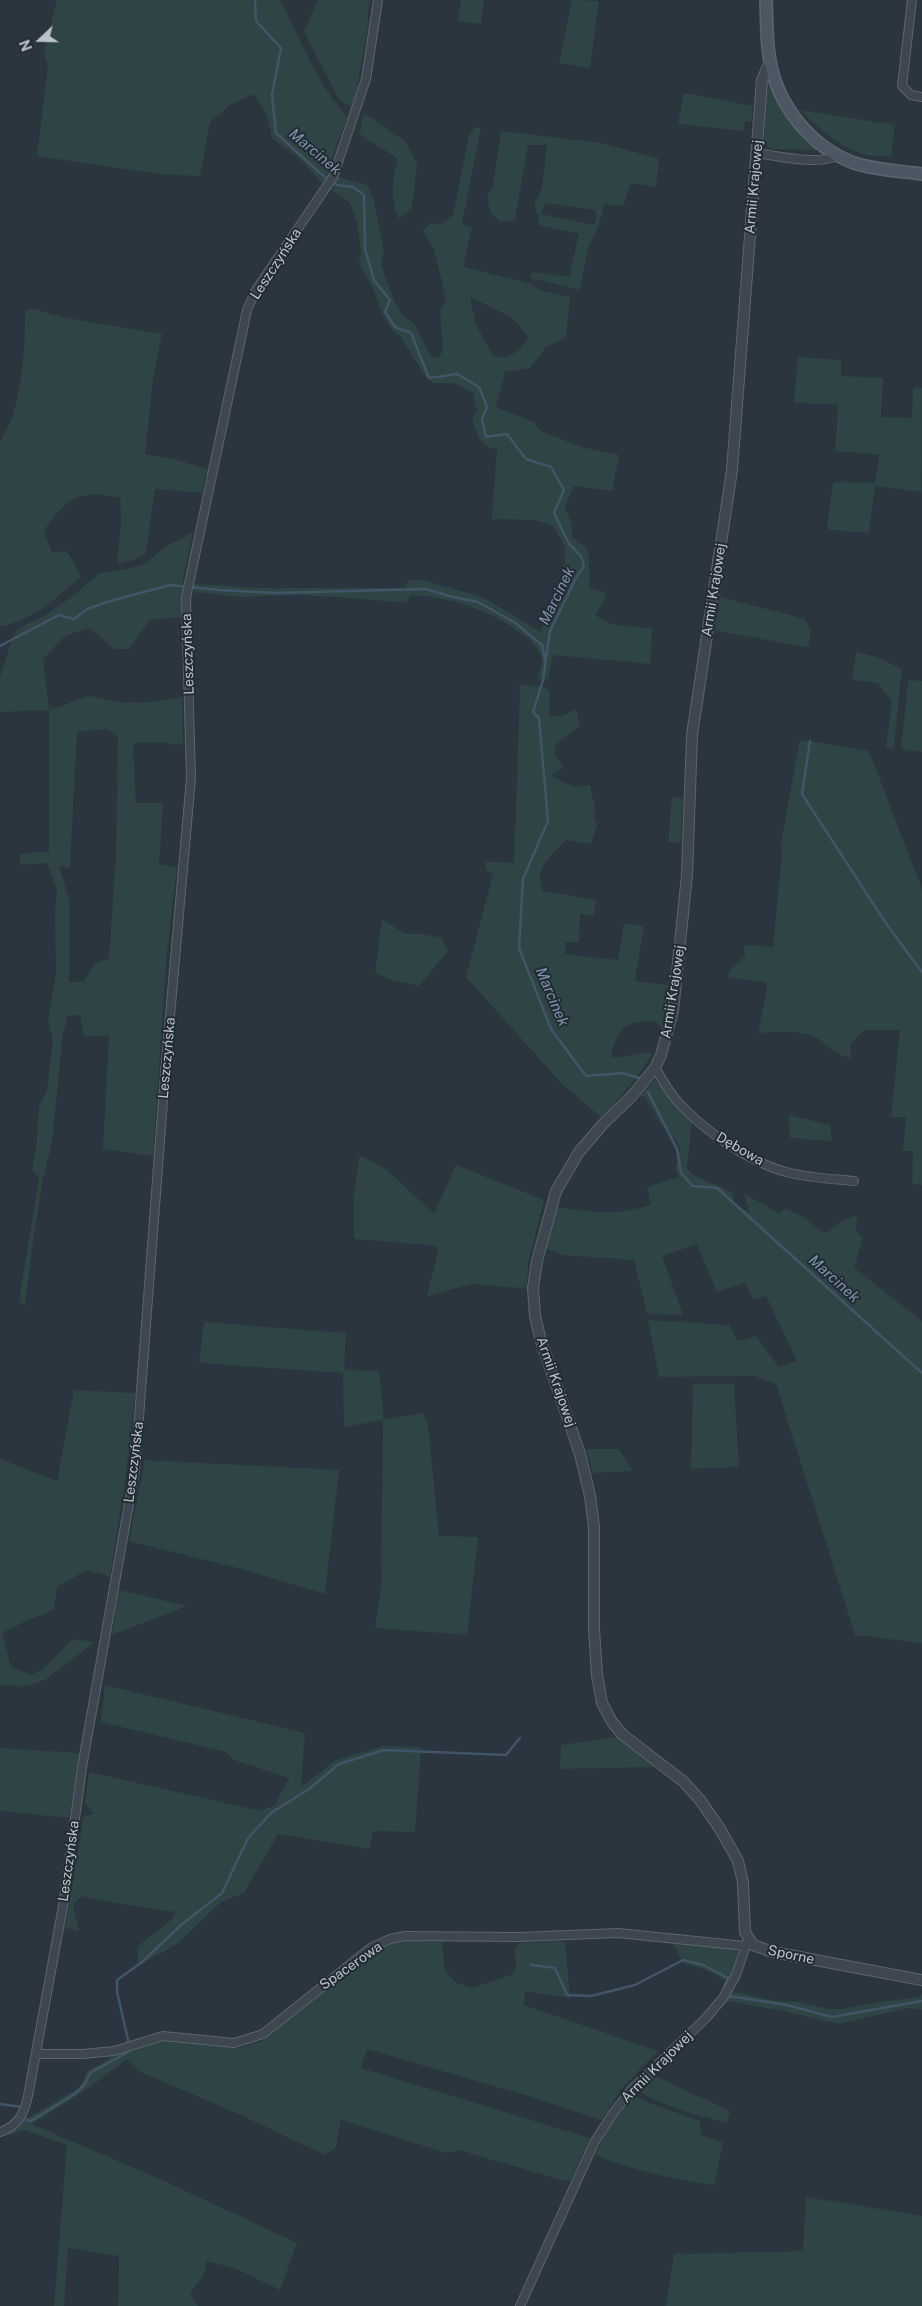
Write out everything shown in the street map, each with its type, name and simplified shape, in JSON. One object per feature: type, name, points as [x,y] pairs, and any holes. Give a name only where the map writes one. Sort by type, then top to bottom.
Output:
[{"type":"main road","points":[[766,0],[770,62],[779,91],[790,112],[815,139],[837,155],[869,167],[922,174]]},
{"type":"street","name":"Leszczyńska","points":[[0,2132],[17,2123],[25,2110],[63,1906],[82,1767],[135,1470],[166,1061],[191,778],[187,593],[189,581],[248,310],[256,290],[333,177],[366,79],[378,0]]},
{"type":"street","points":[[912,0],[902,86],[911,95],[922,97]]},
{"type":"street","name":"Armii Krajowej","points":[[520,2306],[600,2134],[632,2089],[706,2018],[723,1998],[736,1975],[746,1943],[743,1921],[743,1882],[738,1861],[720,1830],[700,1800],[684,1782],[623,1735],[612,1722],[602,1703],[597,1675],[594,1629],[594,1527],[590,1496],[580,1454],[541,1341],[534,1306],[533,1288],[536,1261],[556,1191],[579,1152],[603,1124],[632,1097],[654,1068],[661,1055],[673,1011],[687,875],[692,735],[732,470],[762,80],[770,62]]},
{"type":"street","points":[[757,153],[818,160],[832,159],[837,155]]},
{"type":"street","name":"Dębowa","points":[[654,1068],[678,1102],[705,1128],[732,1146],[770,1166],[789,1173],[854,1181]]},
{"type":"street","name":"Spacerowa","points":[[36,2054],[83,2054],[114,2051],[163,2036],[234,2043],[263,2034],[372,1947],[390,1939],[405,1936],[519,1937],[618,1933],[746,1943]]},
{"type":"street","name":"Sporne","points":[[746,1943],[772,1952],[922,1980]]},
{"type":"green space","points":[[57,0],[280,0],[318,76],[347,117],[329,166],[331,173],[323,185],[301,160],[272,138],[267,115],[254,94],[230,105],[210,122],[200,176],[159,174],[37,156],[48,66],[44,53]]},
{"type":"green space","points":[[318,0],[370,0],[367,16],[369,20],[356,94],[351,107],[339,99],[304,32]]},
{"type":"green space","points":[[461,0],[484,0],[481,24],[458,21]]},
{"type":"green space","points":[[572,0],[599,1],[590,68],[559,63]]},
{"type":"green space","points":[[769,85],[781,106],[817,150],[772,149],[766,145],[764,137],[767,87]]},
{"type":"green space","points":[[684,93],[753,106],[751,122],[745,121],[744,131],[678,124]]},
{"type":"green space","points":[[801,110],[895,125],[891,157],[864,154],[844,146],[825,133]]},
{"type":"green space","points":[[364,113],[405,141],[417,164],[412,208],[399,219],[393,197],[394,173],[398,159],[359,133]]},
{"type":"green space","points":[[475,127],[481,128],[462,224],[472,228],[463,267],[529,283],[542,291],[570,297],[566,338],[546,347],[530,368],[503,372],[504,377],[496,407],[534,422],[541,431],[581,447],[619,455],[612,491],[574,486],[565,507],[572,525],[572,538],[586,547],[589,557],[589,588],[607,593],[595,615],[610,624],[652,629],[650,664],[553,655],[548,680],[537,679],[542,660],[538,649],[533,643],[512,627],[485,612],[456,602],[410,595],[407,603],[297,595],[242,597],[194,592],[194,584],[260,588],[405,588],[408,581],[419,579],[482,597],[541,632],[548,611],[564,582],[565,547],[553,525],[534,520],[492,519],[497,448],[491,449],[479,439],[472,418],[477,411],[473,393],[454,383],[433,383],[425,376],[401,337],[393,331],[382,315],[373,288],[359,263],[361,251],[358,228],[350,203],[332,191],[338,177],[368,185],[374,201],[384,250],[381,264],[396,305],[403,315],[415,325],[432,358],[439,357],[443,350],[440,311],[446,299],[434,249],[423,231],[430,223],[441,224],[453,215],[469,136]],"holes":[[[470,297],[511,317],[529,337],[519,350],[506,358],[493,355],[476,325]]]},
{"type":"green space","points":[[501,131],[602,143],[659,159],[656,187],[631,183],[623,206],[604,204],[599,225],[588,248],[580,290],[530,278],[531,272],[569,277],[579,234],[538,225],[539,217],[534,205],[542,187],[547,145],[528,145],[515,220],[500,222],[490,212],[487,195],[493,187]],"holes":[[[545,203],[595,210],[597,214],[594,225],[541,214]]]},
{"type":"green space","points":[[34,309],[62,317],[162,334],[153,379],[145,454],[177,460],[209,470],[205,476],[202,493],[155,489],[146,554],[117,564],[121,523],[120,498],[94,495],[76,498],[68,503],[52,519],[44,531],[52,553],[66,551],[81,577],[44,608],[12,624],[0,626],[0,443],[13,415],[19,389],[24,350],[25,311]]},
{"type":"green space","points":[[798,357],[841,360],[841,376],[883,378],[881,417],[912,418],[913,387],[922,388],[921,492],[875,486],[869,533],[830,530],[827,527],[833,482],[875,483],[879,455],[835,451],[838,405],[794,403]]},
{"type":"green space","points":[[193,532],[183,579],[181,617],[150,620],[129,649],[115,649],[89,628],[65,636],[43,659],[49,710],[0,712],[0,677],[13,636],[18,628],[43,617],[100,573],[132,568],[146,563],[165,547]]},
{"type":"green space","points":[[720,597],[805,619],[811,630],[808,647],[715,631]]},
{"type":"green space","points":[[856,652],[877,657],[902,669],[892,749],[886,747],[892,701],[878,683],[852,680]]},
{"type":"green space","points":[[908,680],[922,681],[922,752],[901,749]]},
{"type":"green space","points":[[519,684],[545,687],[550,691],[549,717],[562,716],[576,709],[580,726],[555,745],[555,756],[564,767],[551,776],[573,787],[590,785],[596,813],[593,815],[597,825],[591,844],[566,840],[549,857],[542,868],[541,882],[543,891],[596,900],[594,916],[580,914],[579,942],[565,942],[565,954],[618,960],[624,923],[644,926],[635,981],[668,985],[662,1028],[654,1021],[644,1021],[624,1028],[616,1039],[611,1057],[649,1052],[652,1055],[633,1082],[602,1118],[561,1083],[466,977],[493,874],[486,870],[485,861],[514,863]]},
{"type":"green space","points":[[89,696],[124,703],[150,702],[182,697],[183,744],[174,745],[166,742],[133,743],[136,803],[163,803],[159,864],[177,867],[167,952],[153,1156],[103,1149],[109,1035],[84,1037],[80,1015],[68,1016],[63,1034],[52,1143],[43,1179],[25,1306],[19,1301],[39,1178],[32,1170],[39,1107],[47,1090],[53,1039],[48,1022],[56,972],[55,910],[57,891],[47,863],[20,865],[19,855],[49,852],[49,710]],"holes":[[[108,729],[118,737],[116,857],[109,959],[95,963],[84,981],[69,982],[69,899],[59,866],[70,868],[77,732]]]},
{"type":"green space","points":[[804,740],[869,751],[922,889],[922,1185],[912,1184],[913,1151],[903,1151],[906,1117],[891,1117],[900,1030],[864,1030],[851,1043],[851,1058],[837,1053],[810,1035],[784,1032],[758,1034],[767,988],[766,982],[729,978],[728,973],[745,956],[744,945],[773,947],[782,852],[781,845],[799,743]]},
{"type":"green space","points":[[672,797],[683,799],[681,843],[668,842]]},
{"type":"green space","points":[[382,919],[405,934],[423,934],[442,938],[448,951],[419,986],[392,980],[375,973]]},
{"type":"green space","points":[[655,1080],[660,1083],[683,1114],[692,1120],[687,1169],[692,1174],[733,1193],[734,1206],[750,1212],[744,1194],[779,1213],[785,1209],[804,1217],[824,1234],[843,1220],[857,1215],[856,1231],[863,1238],[854,1268],[922,1321],[922,1643],[855,1635],[776,1384],[755,1376],[659,1377],[648,1320],[730,1325],[737,1341],[756,1336],[779,1367],[797,1361],[766,1296],[753,1300],[745,1283],[717,1292],[697,1244],[662,1256],[683,1315],[647,1314],[634,1260],[563,1255],[545,1248],[557,1207],[615,1212],[651,1205],[647,1187],[679,1177],[675,1169],[680,1149],[676,1140],[664,1129],[645,1097],[640,1096]]},
{"type":"green space","points":[[789,1115],[830,1125],[832,1141],[790,1138]]},
{"type":"green space","points":[[362,1156],[387,1170],[434,1214],[456,1165],[544,1200],[528,1264],[527,1287],[472,1284],[427,1296],[439,1248],[430,1245],[354,1239],[354,1195],[359,1157]]},
{"type":"green space","points":[[204,1322],[346,1333],[344,1370],[379,1371],[384,1420],[422,1413],[428,1423],[439,1536],[478,1537],[467,1635],[375,1628],[381,1587],[383,1420],[344,1427],[343,1373],[199,1363]]},
{"type":"green space","points":[[693,1384],[734,1384],[739,1467],[691,1469]]},
{"type":"green space","points":[[74,1390],[135,1393],[126,1474],[110,1577],[87,1570],[57,1587],[54,1610],[2,1633],[11,1667],[31,1675],[43,1669],[72,1639],[95,1642],[45,1680],[27,1686],[0,1685],[0,1459],[57,1481]]},
{"type":"green space","points":[[586,1449],[619,1449],[633,1471],[593,1473]]},
{"type":"green space","points":[[145,1460],[339,1470],[325,1594],[242,1569],[129,1541]]},
{"type":"green space","points":[[119,1590],[187,1606],[112,1635]]},
{"type":"green space","points":[[105,1685],[305,1733],[301,1787],[336,1760],[383,1746],[421,1747],[415,1832],[373,1831],[369,1849],[278,1834],[244,1893],[221,1902],[177,1944],[138,1966],[137,1947],[171,1920],[176,1912],[81,1896],[73,1905],[79,1931],[65,1928],[84,1816],[94,1814],[85,1802],[89,1772],[261,1811],[275,1805],[289,1778],[234,1760],[226,1752],[101,1722]]},
{"type":"green space","points":[[617,1737],[654,1767],[560,1769],[561,1745]]},
{"type":"green space","points":[[0,1748],[79,1753],[69,1818],[0,1811]]},
{"type":"green space","points":[[412,1941],[442,1942],[445,1970],[455,1982],[471,1988],[511,1975],[516,1969],[515,1950],[518,1943],[565,1941],[570,1998],[525,1991],[524,2005],[658,2051],[621,2089],[602,2120],[535,2098],[367,2049],[361,2068],[590,2138],[571,2180],[564,2181],[459,2150],[447,2153],[341,2120],[336,2147],[325,2155],[243,2116],[141,2072],[127,2059],[90,2087],[32,2124],[162,2180],[297,2243],[280,2290],[237,2269],[206,2261],[205,2273],[190,2294],[198,2306],[118,2306],[119,2256],[68,2248],[64,2306],[54,2306],[67,2145],[25,2130],[6,2136],[18,2127],[25,2115],[28,2118],[77,2089],[87,2071],[108,2060],[113,2054],[135,2050],[161,2041],[239,2048],[264,2040],[352,1967],[380,1948],[392,1943]]},
{"type":"green space","points":[[672,1942],[735,1948],[738,1953],[731,1976],[724,1980],[705,1969],[684,1964]]},
{"type":"green space","points":[[732,1991],[776,2001],[799,2002],[829,2009],[841,2009],[919,1997],[922,1994],[922,2010],[909,2008],[838,2024],[783,2011],[727,2001]]},
{"type":"green space","points":[[653,2075],[730,2111],[727,2123],[669,2106],[637,2090]]},
{"type":"green space","points":[[633,2094],[644,2101],[700,2121],[701,2135],[723,2143],[714,2185],[654,2174],[595,2155],[606,2133]]},
{"type":"green space","points":[[806,2197],[922,2216],[922,2306],[666,2306],[674,2254],[803,2251]]},
{"type":"waterway","name":"Marcinek","points":[[255,0],[256,21],[281,48],[272,95],[276,133],[320,173],[337,185],[353,187],[364,195],[365,249],[374,280],[390,300],[385,312],[395,327],[411,333],[429,378],[457,374],[479,387],[487,407],[482,419],[486,437],[507,434],[526,459],[551,467],[564,490],[554,513],[569,544],[581,556],[584,566],[577,576],[550,631],[543,680],[533,712],[539,718],[548,821],[523,879],[519,948],[551,1029],[586,1076],[623,1073],[639,1078]]},
{"type":"waterway","points":[[0,646],[59,615],[74,619],[87,609],[170,585],[275,593],[426,589],[478,602],[514,622],[542,645],[545,660]]},
{"type":"waterway","points":[[810,741],[802,794],[885,922],[922,972]]},
{"type":"waterway","name":"Marcinek","points":[[648,1092],[677,1149],[681,1173],[693,1186],[717,1188],[922,1373]]},
{"type":"waterway","points":[[129,2044],[117,1992],[117,1980],[141,1963],[180,1926],[222,1893],[248,1838],[271,1813],[309,1789],[339,1764],[384,1750],[506,1755],[520,1738]]},
{"type":"waterway","points":[[531,1965],[555,1968],[567,1995],[591,1996],[635,1985],[683,1960],[703,1965],[728,1978],[723,1990]]},
{"type":"waterway","points":[[729,1996],[787,2005],[832,2017],[922,2001]]},
{"type":"waterway","points":[[27,2120],[31,2121],[76,2093],[85,2084],[90,2073],[130,2051]]},
{"type":"waterway","points":[[0,2104],[22,2107]]}]
